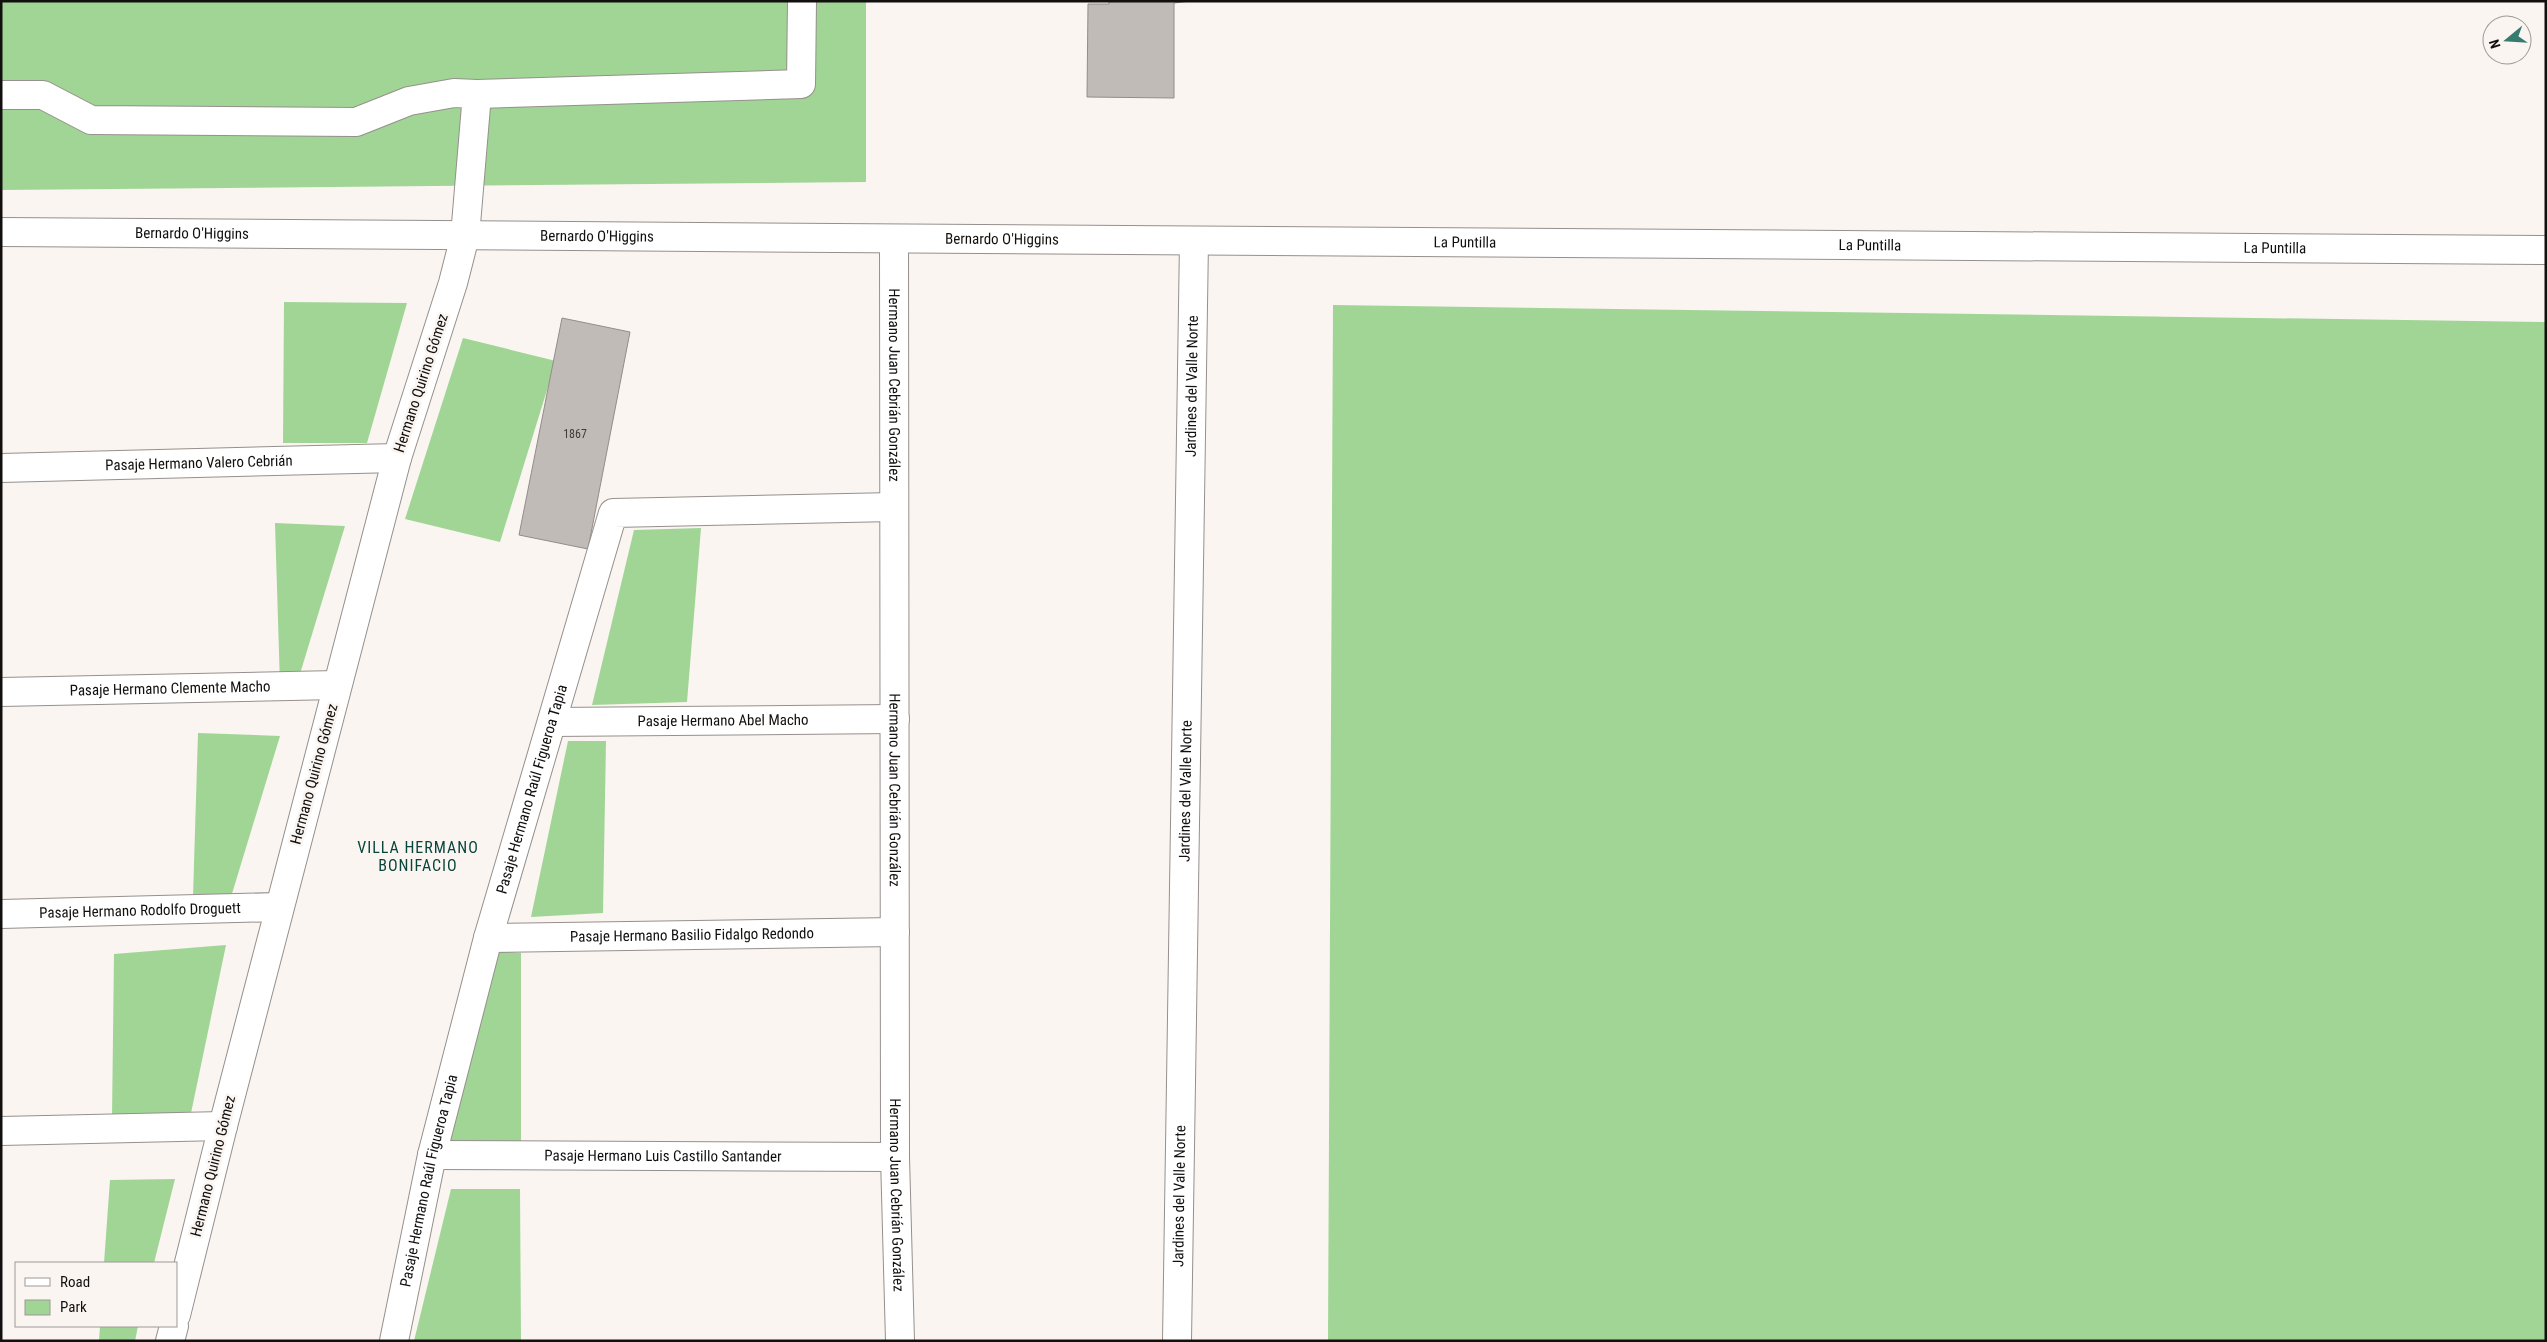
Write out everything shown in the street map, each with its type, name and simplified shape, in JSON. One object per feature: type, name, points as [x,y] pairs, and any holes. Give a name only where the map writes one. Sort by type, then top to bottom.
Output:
[{"type":"street","points":[[1,95],[43,95],[91,120],[356,122],[409,101],[454,93],[477,94],[801,84],[802,1]]},
{"type":"street","name":"Hermano Quirino Gómez","points":[[178,1307],[279,907],[396,458],[452,283],[465,236],[477,94]]},
{"type":"street","name":"Bernardo O'Higgins","points":[[1,232],[1194,241]]},
{"type":"street","name":"Hermano Juan Cebrián González","points":[[894,239],[896,1157],[900,1341]]},
{"type":"street","name":"La Puntilla","points":[[1194,241],[2546,250]]},
{"type":"street","name":"Jardines del Valle Norte","points":[[1177,1341],[1194,241]]},
{"type":"street","name":"Pasaje Hermano Valero Cebrián","points":[[1,468],[396,458]]},
{"type":"street","name":"Pasaje Hermano Raúl Figueroa Tapia","points":[[394,1341],[432,1155],[488,938],[613,513],[894,507]]},
{"type":"street","name":"Pasaje Hermano Clemente Macho","points":[[1,692],[337,685]]},
{"type":"street","name":"Pasaje Hermano Abel Macho","points":[[552,722],[895,720]]},
{"type":"street","name":"Pasaje Hermano Rodolfo Droguett","points":[[1,914],[279,907]]},
{"type":"street","name":"Pasaje Hermano Basilio Fidalgo Redondo","points":[[488,938],[895,932]]},
{"type":"street","points":[[1,1131],[223,1126]]},
{"type":"street","name":"Pasaje Hermano Luis Castillo Santander","points":[[432,1155],[896,1157]]},
{"type":"street","points":[[170,1341],[174,1327]]},
{"type":"green space","points":[[1,1],[866,1],[866,182],[1,190]]},
{"type":"green space","points":[[284,302],[407,303],[367,443],[283,443]]},
{"type":"green space","points":[[1333,305],[2546,322],[2546,1341],[1328,1341]]},
{"type":"green space","points":[[463,338],[556,361],[500,542],[405,519]]},
{"type":"green space","points":[[275,523],[345,526],[299,677],[280,685]]},
{"type":"green space","points":[[701,528],[687,702],[592,705],[634,530]]},
{"type":"green space","points":[[198,733],[280,736],[231,897],[193,897]]},
{"type":"green space","points":[[568,741],[606,741],[603,913],[531,917]]},
{"type":"green space","points":[[226,945],[190,1118],[112,1118],[114,954]]},
{"type":"green space","points":[[495,951],[521,953],[521,1144],[448,1146]]},
{"type":"green space","points":[[175,1179],[154,1262],[104,1262],[110,1180]]},
{"type":"green space","points":[[451,1189],[520,1189],[521,1341],[414,1341]]},
{"type":"green space","points":[[100,1327],[138,1327],[135,1341],[99,1341]]},
{"type":"building","points":[[1109,1],[1190,1],[1174,3],[1174,98],[1087,97],[1088,4],[1109,4]]},
{"type":"building","points":[[562,318],[630,332],[588,549],[519,535]]},
{"type":"district","name":"VILLA HERMANO BONIFACIO","points":[[418,856]]}]
